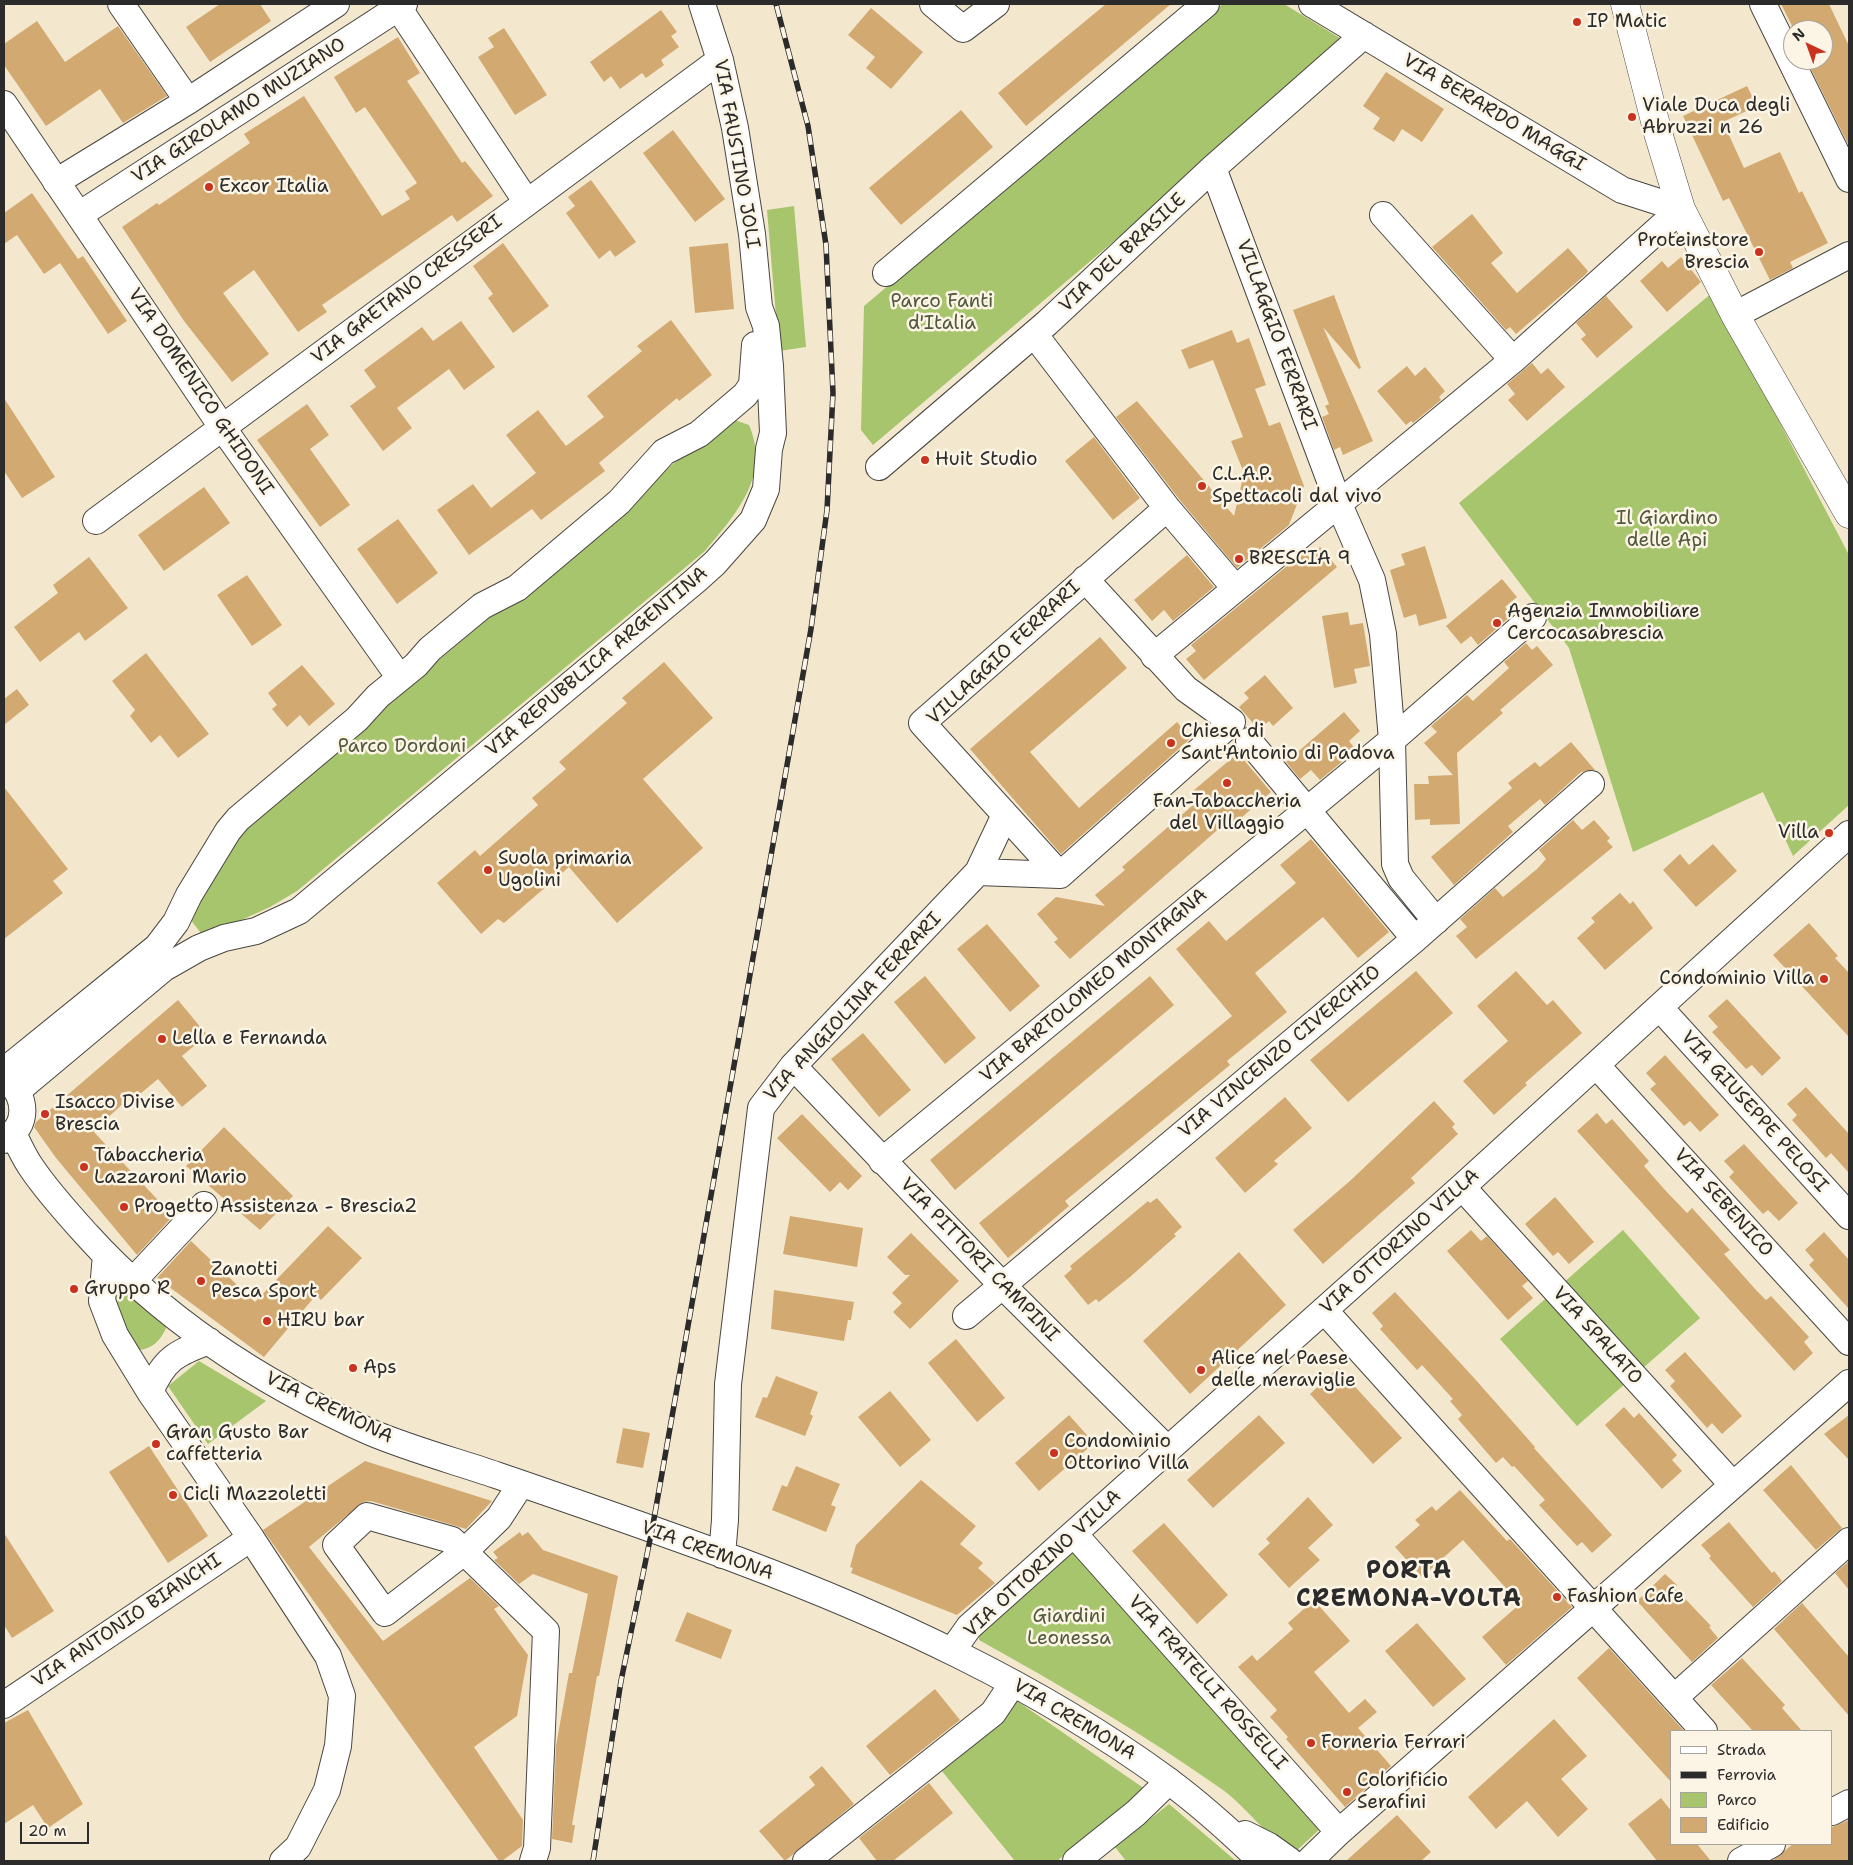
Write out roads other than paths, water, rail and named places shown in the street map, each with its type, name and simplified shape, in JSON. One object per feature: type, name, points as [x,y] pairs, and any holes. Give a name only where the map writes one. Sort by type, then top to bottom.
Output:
[{"type":"main road","points":[[1625,4],[1680,210],[1735,315],[1849,514]]},
{"type":"street","points":[[121,4],[188,101]]},
{"type":"street","name":"VIA GIROLAMO MUZIANO","points":[[56,182],[188,101],[336,4]]},
{"type":"street","name":"VIA FAUSTINO JOLI","points":[[702,4],[720,60],[735,128],[752,234],[759,307],[755,329],[762,366]]},
{"type":"street","points":[[933,4],[963,29],[996,4]]},
{"type":"street","points":[[886,273],[1206,4]]},
{"type":"street","points":[[1763,4],[1849,179]]},
{"type":"street","points":[[400,5],[526,201]]},
{"type":"street","name":"VIA GIROLAMO MUZIANO","points":[[79,215],[400,5]]},
{"type":"street","name":"VIA BERARDO MAGGI","points":[[1319,5],[1364,35],[1622,190],[1680,210]]},
{"type":"street","name":"VIA DEL BRASILE","points":[[879,467],[1034,334],[1213,168],[1364,35]]},
{"type":"street","name":"VIA GAETANO CRESSERI","points":[[96,521],[526,201],[720,60]]},
{"type":"street","name":"VIA DOMENICO GHIDONI","points":[[4,104],[222,427],[400,678]]},
{"type":"street","name":"VILLAGGIO FERRARI","points":[[1213,168],[1338,502],[1372,580],[1383,634],[1392,740]]},
{"type":"street","points":[[1154,656],[1338,502],[1513,360],[1680,210]]},
{"type":"street","points":[[1383,215],[1513,360]]},
{"type":"street","points":[[1735,315],[1849,256]]},
{"type":"street","points":[[1034,334],[1167,508],[1235,588]]},
{"type":"street","points":[[9,1137],[22,1117],[23,1109],[8,1080],[157,947],[176,922],[189,896],[228,831],[238,819],[357,720],[378,696],[416,666],[430,649],[482,606],[517,588],[619,502],[664,452],[699,434],[726,412],[745,394],[762,366]]},
{"type":"street","name":"VIA REPUBBLICA ARGENTINA","points":[[8,1080],[164,968],[199,948],[224,938],[256,931],[299,911],[708,569],[742,535],[759,509],[766,489],[769,449],[773,433],[762,366]]},
{"type":"street","points":[[726,412],[745,413],[754,419],[769,449]]},
{"type":"street","name":"VILLAGGIO FERRARI","points":[[1060,875],[1004,817],[922,723],[1167,508]]},
{"type":"street","name":"VILLAGGIO FERRARI","points":[[1085,579],[1186,689],[1241,732],[1306,811]]},
{"type":"street","name":"VIA BARTOLOMEO MONTAGNA","points":[[882,1161],[1392,740],[1533,617]]},
{"type":"street","points":[[1004,817],[978,872],[1060,875],[1241,732]]},
{"type":"street","points":[[1392,740],[1395,864],[1401,878],[1436,920]]},
{"type":"street","name":"VIA VINCENZO CIVERCHIO","points":[[966,1316],[1415,939],[1591,784]]},
{"type":"street","points":[[1306,811],[1415,939]]},
{"type":"street","name":"VIA OTTORINO VILLA","points":[[952,1652],[969,1627],[1462,1187],[1849,834]]},
{"type":"street","name":"VIA ANGIOLINA FERRARI","points":[[722,1554],[725,1520],[728,1384],[761,1108],[793,1066],[978,872]]},
{"type":"street","points":[[176,922],[199,948]]},
{"type":"street","name":"VIA GIUSEPPE PELOSI","points":[[1660,1008],[1849,1216]]},
{"type":"street","name":"VIA SEBENICO","points":[[1596,1065],[1849,1342]]},
{"type":"street","name":"VIA PITTORI CAMPINI","points":[[793,1066],[1003,1286],[1168,1450]]},
{"type":"street","name":"VIA CREMONA","points":[[9,1137],[30,1167],[106,1255],[132,1282],[209,1341],[255,1372],[310,1404],[375,1434],[722,1554],[887,1622],[952,1652],[1013,1683],[1114,1743],[1169,1781],[1220,1822],[1261,1861]]},
{"type":"street","name":"VIA SPALATO","points":[[1462,1187],[1733,1485]]},
{"type":"street","points":[[132,1282],[204,1206]]},
{"type":"street","points":[[106,1255],[102,1300],[115,1334],[150,1392],[251,1538],[328,1656],[342,1696],[338,1746],[328,1790],[298,1847],[283,1861]]},
{"type":"street","points":[[1324,1310],[1703,1730]]},
{"type":"street","points":[[150,1392],[159,1372],[172,1358],[181,1351],[209,1341]]},
{"type":"street","points":[[1309,1861],[1339,1832],[1849,1384]]},
{"type":"street","points":[[522,1484],[499,1518],[464,1552],[385,1613],[336,1545],[368,1516],[452,1540],[464,1552],[546,1631],[537,1848],[533,1861]]},
{"type":"street","name":"VIA FRATELLI ROSSELLI","points":[[1074,1534],[1339,1832]]},
{"type":"street","name":"VIA ANTONIO BIANCHI","points":[[4,1705],[251,1538]]},
{"type":"street","points":[[1674,1698],[1849,1541]]},
{"type":"street","points":[[806,1861],[833,1853],[993,1713],[1013,1683]]},
{"type":"street","points":[[1076,1861],[1136,1812],[1169,1781]]},
{"type":"street","points":[[1833,1812],[1849,1804]]},
{"type":"street","points":[[1220,1822],[1269,1846],[1290,1861]]},
{"type":"street","points":[[1741,1861],[1770,1845]]},
{"type":"railway","points":[[593,1861],[621,1681],[652,1530],[811,629],[827,510],[833,393],[826,245],[808,126],[776,4]]},
{"type":"place","name":"IP Matic","points":[[1577,22]]},
{"type":"place","name":"Viale Duca degli Abruzzi n 26","points":[[1632,117]]},
{"type":"place","name":"Excor Italia","points":[[209,187]]},
{"type":"place","name":"Proteinstore Brescia","points":[[1759,252]]},
{"type":"place","name":"Huit Studio","points":[[925,460]]},
{"type":"place","name":"C.L.A.P. Spettacoli dal vivo","points":[[1202,486]]},
{"type":"place","name":"BRESCIA 9","points":[[1239,559]]},
{"type":"place","name":"Agenzia Immobiliare Cercocasabrescia","points":[[1497,623]]},
{"type":"place","name":"Chiesa di Sant'Antonio di Padova","points":[[1171,743]]},
{"type":"place","name":"Fan-Tabaccheria del Villaggio","points":[[1227,783]]},
{"type":"place","name":"Villa","points":[[1829,833]]},
{"type":"place","name":"Suola primaria Ugolini","points":[[488,870]]},
{"type":"place","name":"Condominio Villa","points":[[1824,979]]},
{"type":"place","name":"Lella e Fernanda","points":[[162,1039]]},
{"type":"place","name":"Isacco Divise Brescia","points":[[45,1114]]},
{"type":"place","name":"Tabaccheria Lazzaroni Mario","points":[[84,1167]]},
{"type":"place","name":"Progetto Assistenza - Brescia2","points":[[124,1207]]},
{"type":"place","name":"Zanotti Pesca Sport","points":[[201,1281]]},
{"type":"place","name":"Gruppo R","points":[[74,1289]]},
{"type":"place","name":"HIRU bar","points":[[267,1321]]},
{"type":"place","name":"Aps","points":[[353,1368]]},
{"type":"place","name":"Alice nel Paese delle meraviglie","points":[[1201,1370]]},
{"type":"place","name":"Gran Gusto Bar caffetteria","points":[[156,1444]]},
{"type":"place","name":"Condominio Ottorino Villa","points":[[1054,1453]]},
{"type":"place","name":"Cicli Mazzoletti","points":[[173,1495]]},
{"type":"place","name":"Fashion Cafe","points":[[1557,1597]]},
{"type":"place","name":"Forneria Ferrari","points":[[1311,1743]]},
{"type":"place","name":"Colorificio Serafini","points":[[1347,1792]]},
{"type":"district","name":"PORTA CREMONA-VOLTA","points":[[1409,1586]]},
{"type":"park label","name":"Parco Fanti d'Italia","points":[[942,313]]},
{"type":"park label","name":"Il Giardino delle Api","points":[[1667,530]]},
{"type":"park label","name":"Parco Dordoni","points":[[402,747]]},
{"type":"park label","name":"Giardini Leonessa","points":[[1069,1628]]}]
